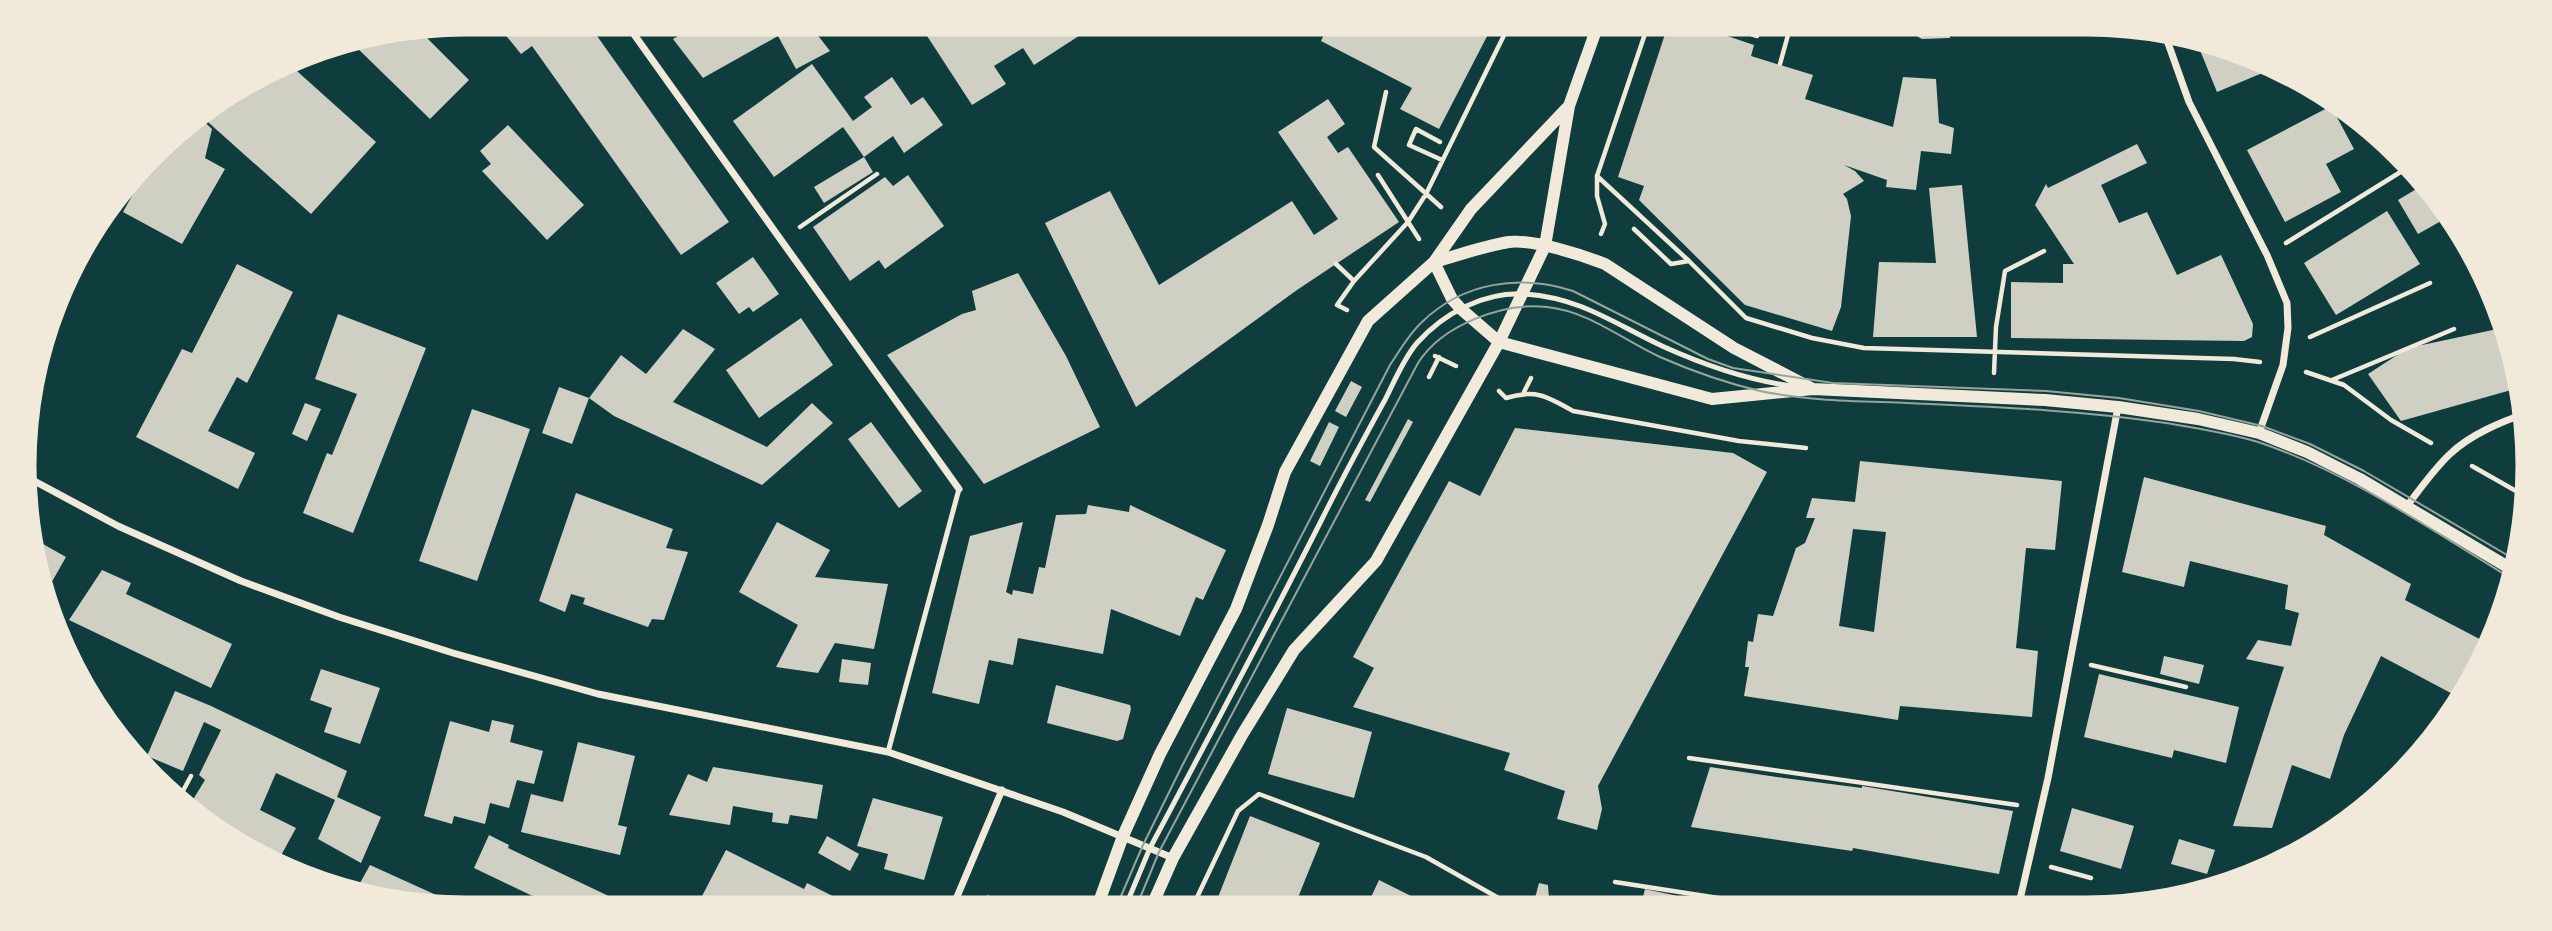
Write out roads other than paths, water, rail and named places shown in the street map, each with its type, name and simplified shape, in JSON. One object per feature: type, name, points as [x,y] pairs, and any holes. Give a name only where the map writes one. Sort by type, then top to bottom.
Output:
[{"type":"street","points":[[632,32],[959,489]]},
{"type":"street","points":[[1154,900],[1173,858],[1242,735],[1294,650],[1376,561],[1499,342],[1545,246],[1569,106],[1595,32]]},
{"type":"street","points":[[2167,39],[2189,102],[2267,255],[2287,303],[2288,328],[2283,365],[2259,433]]},
{"type":"street","points":[[1100,900],[1160,754],[1236,609],[1285,472],[1368,321],[1434,262],[1471,208],[1569,106]]},
{"type":"street","points":[[1434,262],[1512,242],[1545,246],[1605,264],[1734,348],[1813,389]]},
{"type":"street","points":[[1434,262],[1452,299],[1499,342],[1712,399],[1813,389],[1993,398],[2118,407],[2198,419],[2259,433],[2307,452],[2407,506],[2508,567]]},
{"type":"street","points":[[2020,900],[2041,808],[2118,407]]},
{"type":"street","points":[[2407,506],[2450,454],[2474,437],[2518,416]]},
{"type":"street","points":[[32,479],[118,526],[241,581],[413,640],[598,694],[888,752],[1002,790],[1124,836],[1173,858]]},
{"type":"street","points":[[956,900],[1002,790]]},
{"type":"lane","points":[[1128,900],[1150,848],[1339,486],[1415,345],[1437,324],[1461,309],[1493,296],[1523,294],[1568,300],[1707,366],[1763,383],[1813,389]]},
{"type":"lane","points":[[888,752],[959,489]]},
{"type":"tram line","points":[[1119,900],[1182,766],[1390,365],[1413,332],[1438,308],[1474,290],[1493,285],[1533,283],[1573,291],[1708,359],[1733,368],[1833,383],[2046,391],[2119,398],[2199,411],[2262,426],[2310,444],[2364,471],[2510,557]]},
{"type":"tram line","points":[[1139,900],[1159,852],[1418,363],[1429,349],[1458,327],[1512,308],[1547,307],[1577,314],[1660,357],[1709,376],[1760,391],[1833,400],[2101,415],[2166,423],[2247,439],[2292,455],[2359,487],[2507,576]]}]
